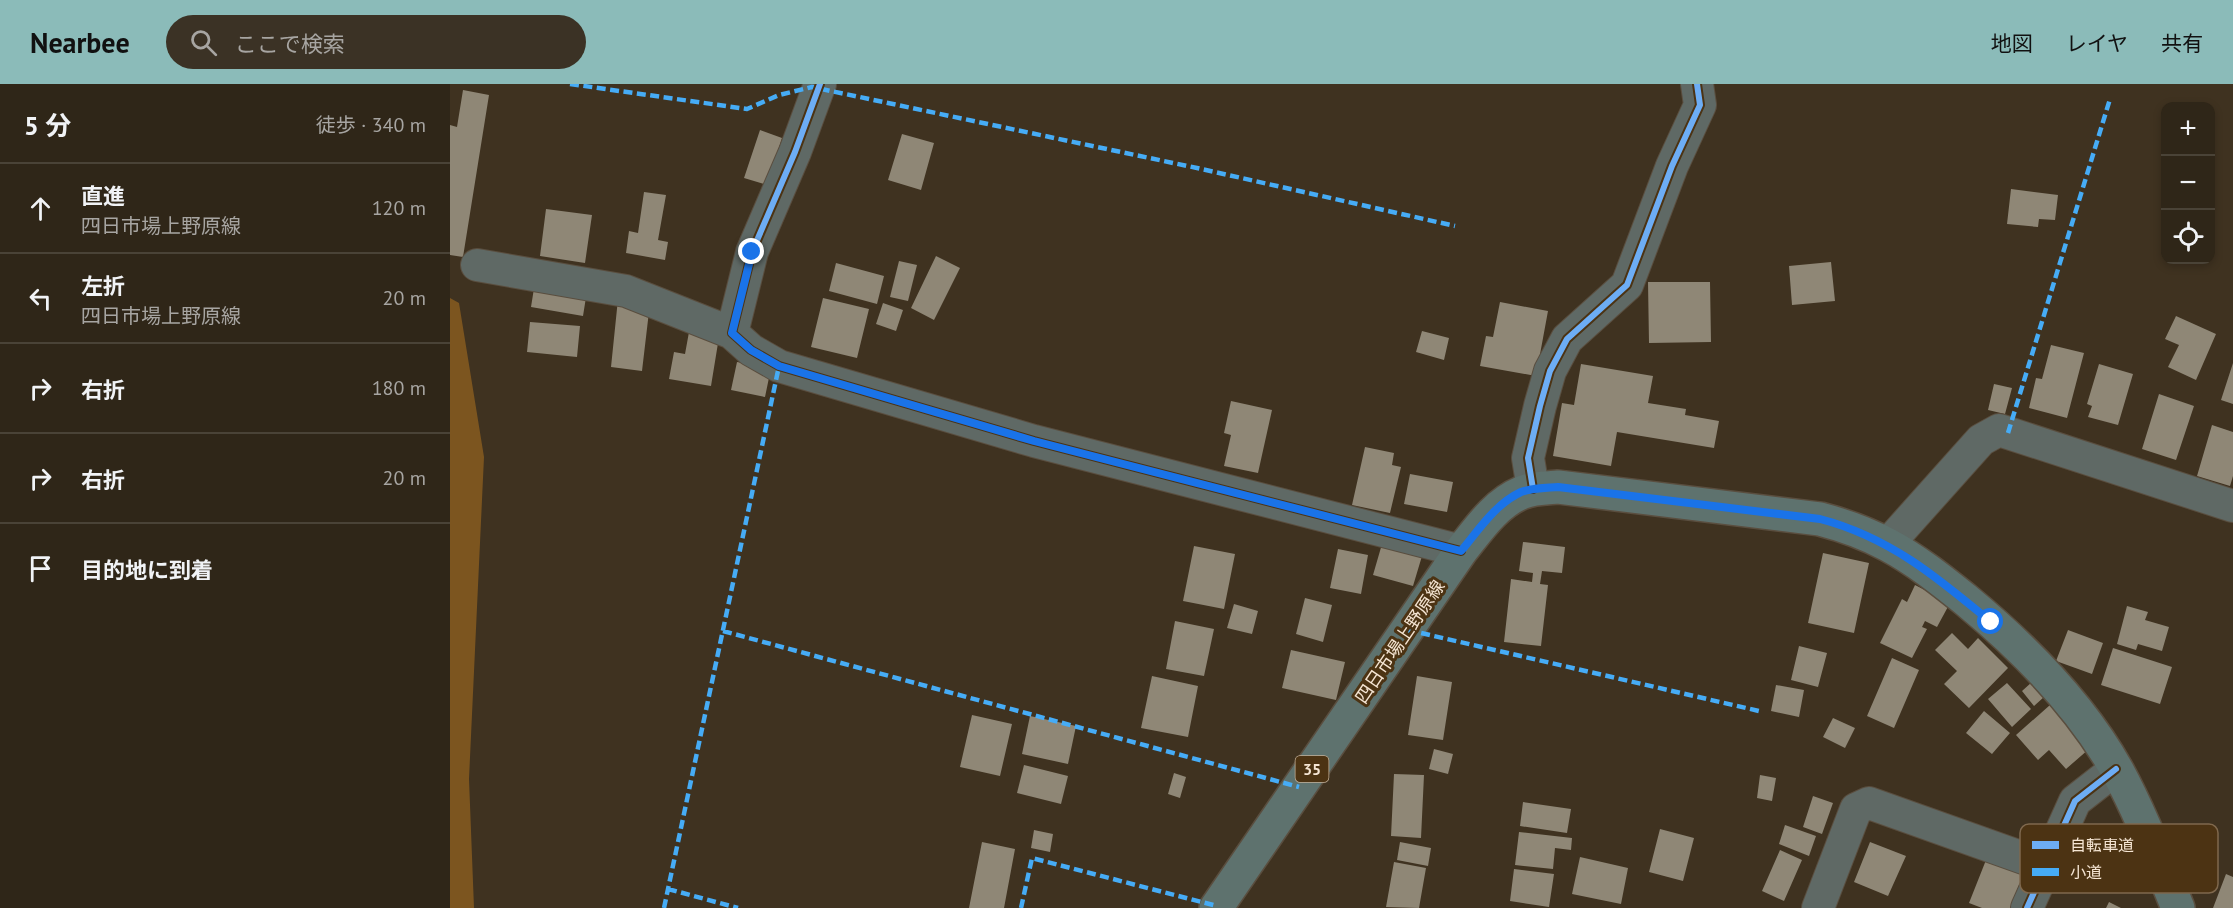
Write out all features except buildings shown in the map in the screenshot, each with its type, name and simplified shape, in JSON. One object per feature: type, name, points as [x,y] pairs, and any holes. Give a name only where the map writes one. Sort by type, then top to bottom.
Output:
[{"type":"main road","name":"四日市場上野原線","points":[[1216,908],[1461,551],[1495,510],[1520,493],[1533,489],[1558,487],[1820,519],[1856,530],[1888,544],[1945,584],[1991,622],[2037,666],[2089,728],[2116,769],[2143,824]]},
{"type":"main road","name":"四日市場上野原線","points":[[2172,893],[2178,908]]},
{"type":"street","points":[[732,333],[752,252],[795,152],[820,84]]},
{"type":"street","points":[[1533,489],[1528,458],[1550,371],[1567,339],[1628,285],[1672,166],[1700,105],[1697,84]]},
{"type":"street","points":[[477,265],[626,291],[732,333],[751,350],[779,366],[1034,441],[1461,551]]},
{"type":"street","points":[[1888,544],[1981,440],[1999,430],[2233,506]]},
{"type":"street","points":[[2065,824],[2075,801],[2116,769]]},
{"type":"street","points":[[1818,908],[1856,809],[1869,802],[2020,857]]},
{"type":"street","points":[[2027,908],[2034,893]]},
{"type":"shaded area","points":[[450,298],[459,303],[484,457],[469,779],[474,908],[450,908]]},
{"type":"marked path","points":[[570,84],[747,109],[779,95],[812,87],[1197,168],[1455,226]]},
{"type":"marked path","points":[[2008,433],[2110,99]]},
{"type":"marked path","points":[[664,908],[779,366]]},
{"type":"marked path","points":[[1408,630],[1759,711]]},
{"type":"marked path","points":[[723,631],[1299,787]]},
{"type":"marked path","points":[[1021,908],[1032,858],[1217,906]]},
{"type":"marked path","points":[[668,889],[738,908]]},
{"type":"cycle path","points":[[820,84],[795,152],[752,252],[732,333],[751,350],[779,366],[1034,441],[1461,551]]},
{"type":"cycle path","points":[[1533,489],[1528,458],[1550,371],[1567,339],[1627,285],[1672,166],[1700,105],[1697,84]]},
{"type":"cycle path","points":[[2065,824],[2075,801],[2116,769]]},
{"type":"cycle path","points":[[2027,908],[2034,893]]},
{"type":"route","points":[[752,252],[732,333],[751,350],[779,366],[1034,441],[1461,551],[1495,510],[1520,493],[1533,489],[1558,487],[1820,519],[1838,523],[1888,544],[1916,562],[1991,622]]}]
